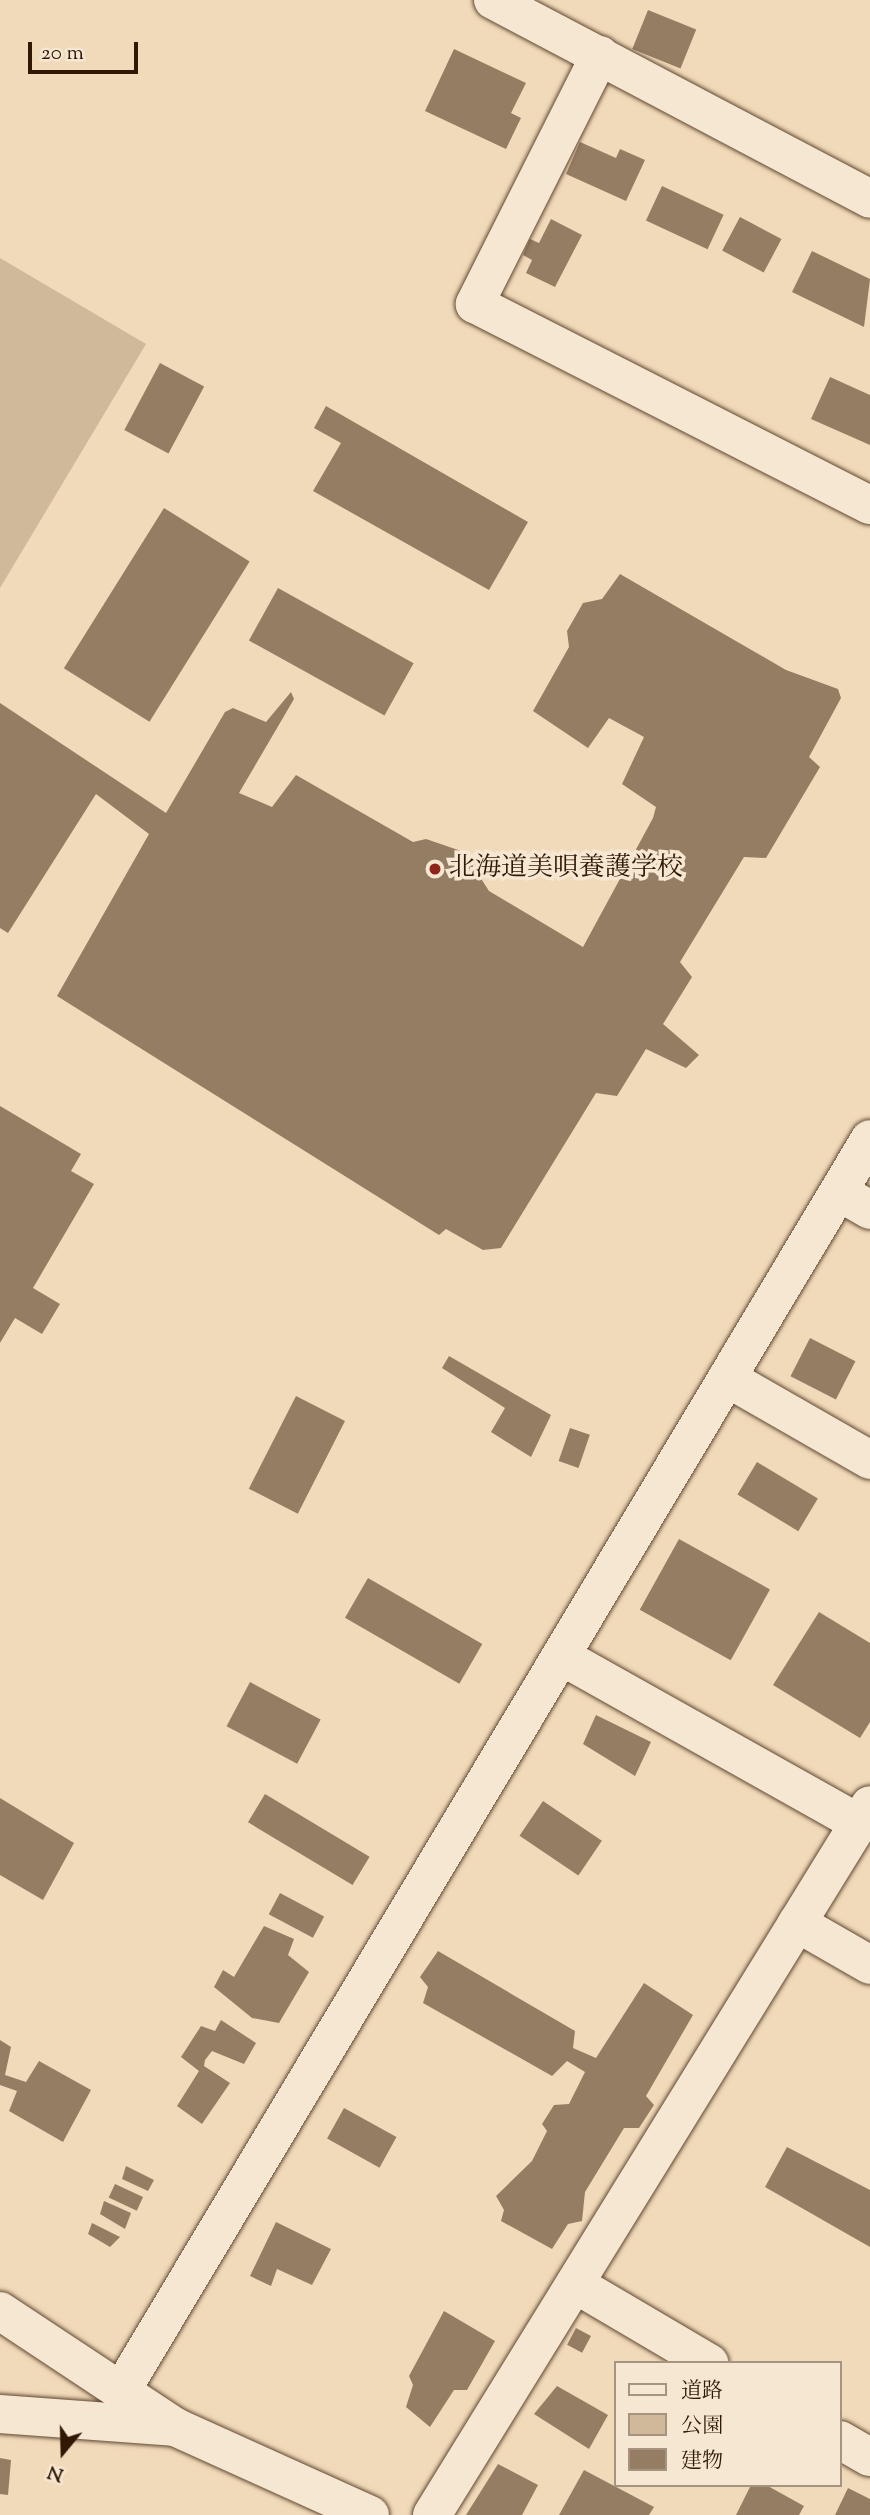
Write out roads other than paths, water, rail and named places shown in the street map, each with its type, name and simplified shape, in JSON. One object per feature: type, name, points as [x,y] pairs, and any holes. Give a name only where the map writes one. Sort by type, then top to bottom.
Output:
[{"type":"street","points":[[493,0],[870,199]]},
{"type":"street","points":[[600,55],[475,304],[870,505]]},
{"type":"street","points":[[123,2388],[727,1378],[854,1201],[870,1139]]},
{"type":"street","points":[[727,1378],[870,1460]]},
{"type":"street","points":[[432,2515],[864,1814],[561,1656]]},
{"type":"street","points":[[797,1923],[870,1965]]},
{"type":"street","points":[[575,2284],[706,2361]]},
{"type":"street","points":[[0,2311],[123,2388],[175,2427],[322,2505],[370,2515]]},
{"type":"street","points":[[0,2414],[175,2427]]},
{"type":"street","points":[[842,2441],[870,2457]]},
{"type":"place","name":"北海道美唄養護学校","points":[[435,869]]}]
